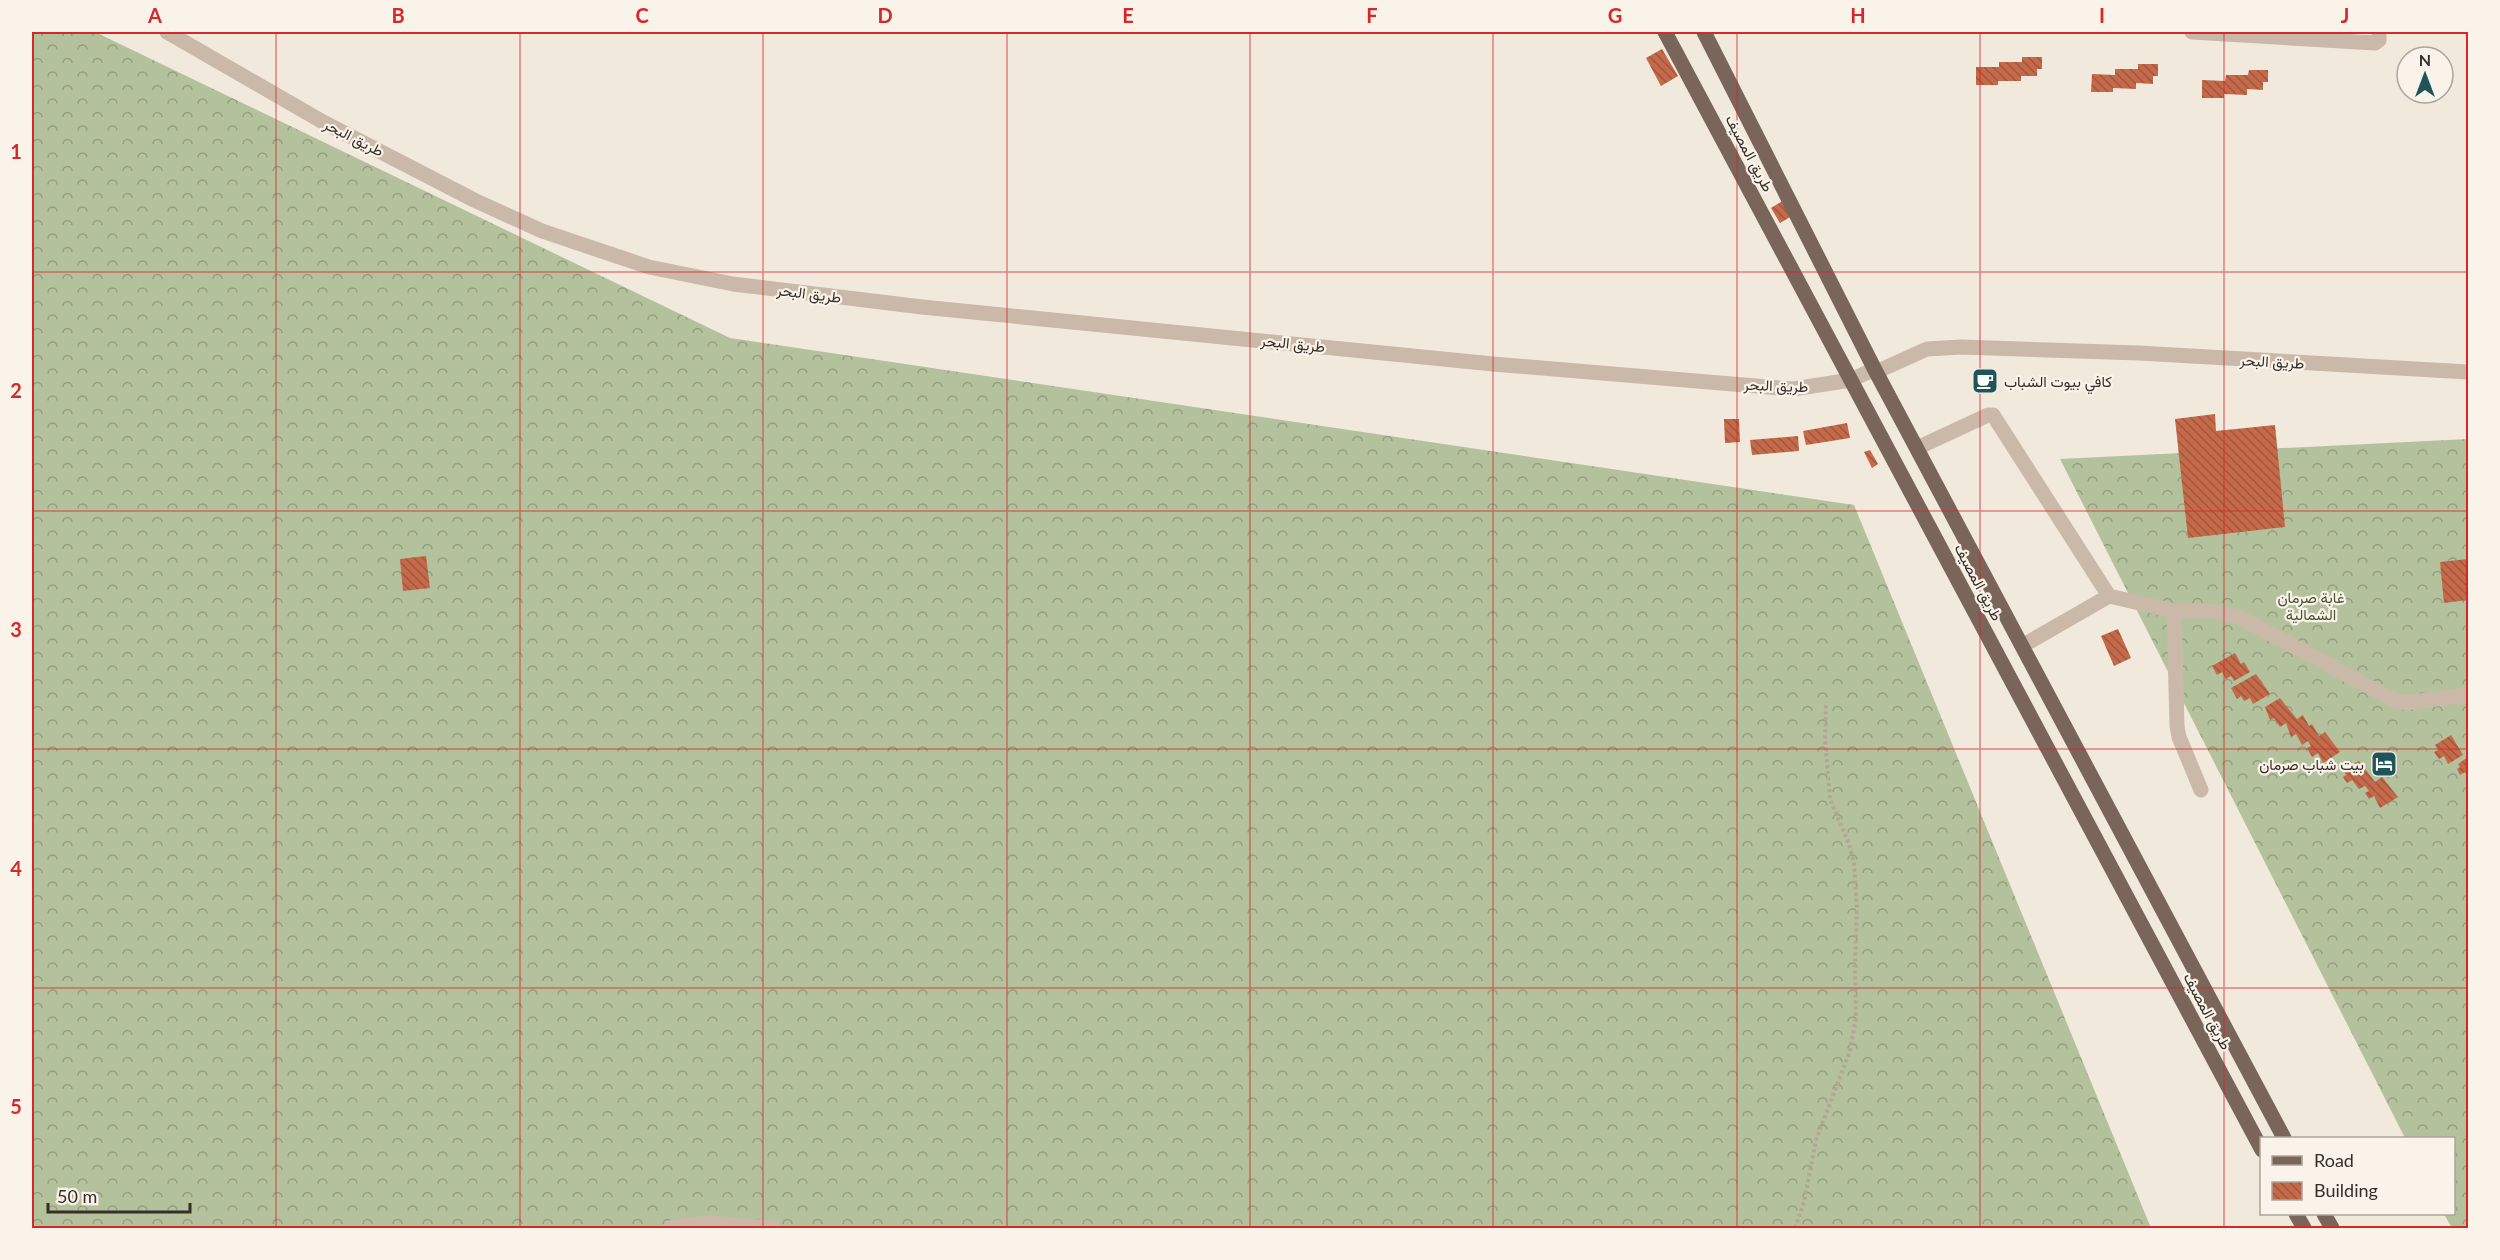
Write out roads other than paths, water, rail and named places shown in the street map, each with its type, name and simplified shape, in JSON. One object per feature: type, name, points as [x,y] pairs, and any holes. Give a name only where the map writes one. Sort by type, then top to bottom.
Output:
[{"type":"main road","name":"طريق المصيف","points":[[1665,32],[2260,1146]]},
{"type":"main road","name":"طريق المصيف","points":[[1704,32],[1876,372],[2283,1137]]},
{"type":"street","name":"طريق البحر","points":[[167,32],[323,122],[474,200],[542,231],[649,267],[733,284],[922,307],[1493,364],[1793,389],[1851,380],[1868,372],[1876,372],[1927,349],[1961,347],[2139,353],[2469,372]]},
{"type":"street","points":[[2192,32],[2375,43],[2379,40],[2379,32]]},
{"type":"street","points":[[1917,448],[1988,415],[1993,415],[2109,596]]},
{"type":"street","points":[[2022,646],[2109,596],[2174,611],[2210,611],[2239,617],[2396,701],[2404,703],[2469,695]]},
{"type":"street","points":[[2174,611],[2177,726],[2179,737],[2201,790]]},
{"type":"street","points":[[670,1228],[708,1223],[774,1228]]},
{"type":"place","name":"كافي بيوت الشباب","points":[[1985,381]]},
{"type":"place","name":"بيت شباب صرمان","points":[[2384,764]]},
{"type":"park label","name":"غابة صرمان الشمالية","points":[[2311,606]]}]
